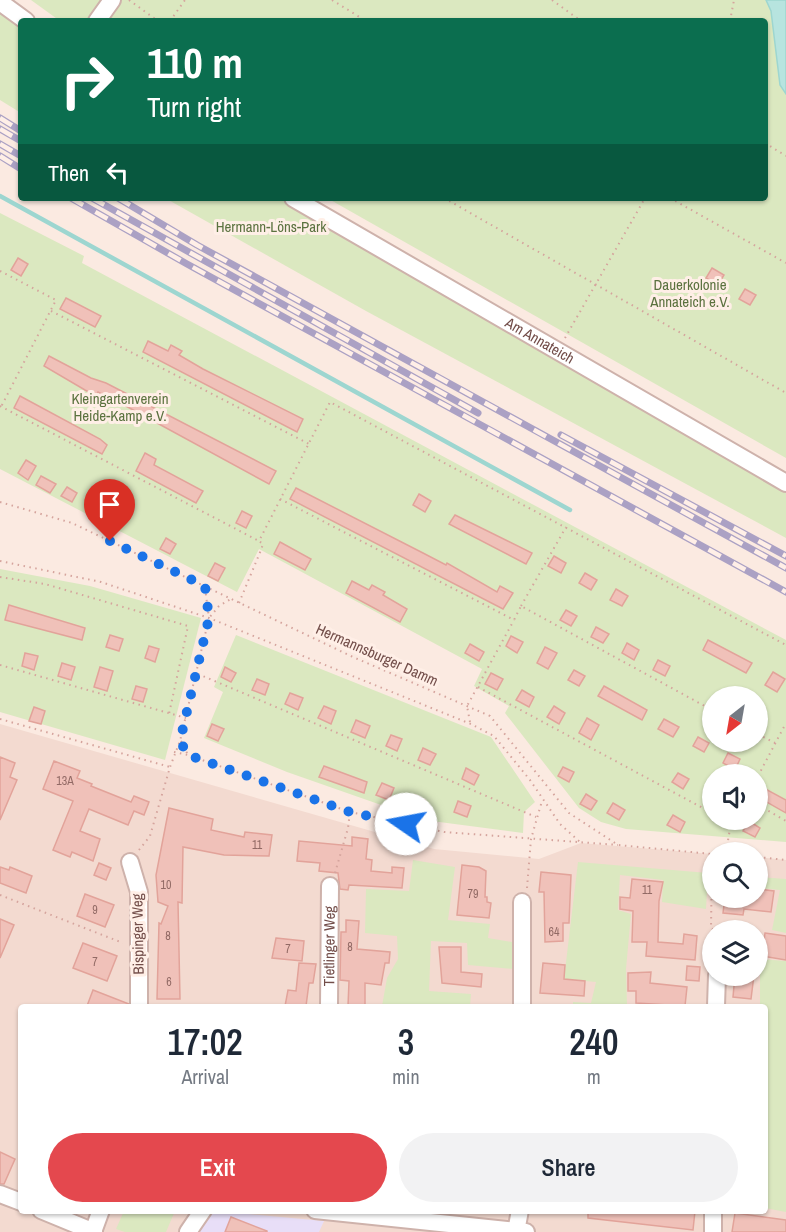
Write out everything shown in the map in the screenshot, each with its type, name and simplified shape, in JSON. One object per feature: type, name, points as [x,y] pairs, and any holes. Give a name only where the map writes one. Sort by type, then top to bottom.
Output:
[{"type":"street","points":[[99,18],[112,0]]},
{"type":"street","points":[[0,2],[22,18]]},
{"type":"street","name":"Am Annateich","points":[[298,201],[786,483]]},
{"type":"street","name":"Bispinger Weg","points":[[129,862],[139,892],[139,1004]]},
{"type":"street","name":"Tietlinger Weg","points":[[329,1004],[330,886]]},
{"type":"street","points":[[522,902],[522,1004]]},
{"type":"street","points":[[716,1004],[717,986]]},
{"type":"street","points":[[0,1194],[18,1201]]},
{"type":"street","points":[[50,1214],[93,1232],[100,1214]]},
{"type":"street","points":[[188,1232],[200,1214]]},
{"type":"street","points":[[351,1214],[520,1232],[520,1214]]},
{"type":"street","points":[[713,1214],[713,1232]]},
{"type":"path","points":[[129,0],[154,18]]},
{"type":"path","points":[[172,18],[185,0]]},
{"type":"path","points":[[332,0],[361,18]]},
{"type":"path","points":[[552,0],[577,18]]},
{"type":"path","points":[[731,18],[734,0]]},
{"type":"path","points":[[768,145],[786,156]]},
{"type":"path","points":[[449,201],[786,393]]},
{"type":"path","points":[[558,351],[643,201]]},
{"type":"path","points":[[675,201],[786,263]]},
{"type":"path","points":[[0,271],[56,300],[0,407],[259,541],[262,544],[261,550],[240,603]]},
{"type":"path","points":[[51,311],[309,444]]},
{"type":"path","points":[[259,541],[330,402],[786,645]]},
{"type":"path","points":[[280,499],[514,620]]},
{"type":"path","name":"Hermannsburger Damm","points":[[0,502],[72,522],[353,657],[490,716],[569,813],[618,845]]},
{"type":"path","points":[[471,724],[467,706],[566,527]]},
{"type":"path","points":[[0,561],[101,582],[209,618],[471,724],[494,736],[530,780],[542,801],[560,824],[581,843]]},
{"type":"path","points":[[0,577],[45,584],[188,626],[169,714]]},
{"type":"path","points":[[129,862],[150,836],[174,752],[180,741],[198,674],[209,618],[205,586]]},
{"type":"path","points":[[209,618],[219,606],[231,599]]},
{"type":"path","points":[[521,606],[702,705]]},
{"type":"path","points":[[0,665],[186,718]]},
{"type":"path","points":[[198,674],[536,817]]},
{"type":"path","points":[[478,687],[702,808]]},
{"type":"path","points":[[0,719],[170,767]]},
{"type":"path","points":[[764,764],[786,723]]},
{"type":"path","points":[[768,739],[775,743]]},
{"type":"path","points":[[180,741],[188,755]]},
{"type":"path","points":[[174,752],[350,812],[444,832],[702,854]]},
{"type":"path","points":[[522,902],[529,884],[531,839],[542,801]]},
{"type":"path","points":[[768,811],[786,821]]},
{"type":"path","points":[[330,886],[348,828],[350,812]]},
{"type":"path","points":[[768,858],[786,860]]},
{"type":"path","points":[[0,895],[139,950]]},
{"type":"shaded area","points":[[0,724],[434,849],[539,859],[581,843],[702,853],[702,908],[768,908],[768,858],[786,860],[786,1232],[0,1232]]},
{"type":"shaded area","points":[[213,1214],[249,1214],[324,1221],[319,1232],[198,1232],[205,1219]]},
{"type":"green space","points":[[0,0],[18,18],[18,111],[0,100]]},
{"type":"green space","name":"Dauerkolonie Annateich e.V.","points":[[31,0],[786,0],[786,458],[332,201],[768,201],[768,18],[56,18]]},
{"type":"green space","name":"Hermann-Löns-Park","points":[[170,201],[283,201],[786,491],[786,538],[366,311]]},
{"type":"green space","name":"Kleingartenverein Heide-Kamp e.V.","points":[[0,213],[84,256],[82,263],[786,640],[786,842],[626,829],[601,822],[579,808],[505,713],[509,706],[474,686],[482,669],[259,549],[237,592],[0,469]]},
{"type":"green space","points":[[0,569],[90,586],[201,618],[165,760],[0,712]]},
{"type":"green space","points":[[236,635],[491,737],[535,802],[524,812],[523,833],[424,820],[287,772],[204,738],[223,692],[214,687]]},
{"type":"green space","points":[[413,860],[455,867],[448,920],[490,924],[488,938],[512,942],[514,969],[468,965],[467,943],[431,941],[429,991],[471,994],[470,1004],[382,1004],[387,978],[398,959],[397,936],[365,933],[366,889],[409,891]]},
{"type":"green space","points":[[578,862],[702,872],[702,908],[706,909],[662,902],[663,880],[620,875],[618,910],[631,914],[626,969],[627,1004],[573,1004],[573,1002],[591,1003],[596,982],[564,979]]},
{"type":"green space","points":[[768,878],[786,879],[786,933],[772,930],[780,890],[768,889]]},
{"type":"green space","points":[[768,960],[786,961],[786,1212],[768,1209],[768,1004],[760,1004],[760,986],[768,986]]},
{"type":"green space","points":[[122,1214],[174,1214],[166,1232],[125,1232],[116,1229]]},
{"type":"water","points":[[766,0],[786,0],[786,94],[780,85],[771,11]]},
{"type":"building","points":[[18,258],[28,264],[21,276],[11,270]]},
{"type":"building","points":[[712,268],[724,275],[718,285],[706,278]]},
{"type":"building","points":[[745,289],[756,295],[750,305],[739,299]]},
{"type":"building","points":[[66,298],[101,316],[95,327],[60,309]]},
{"type":"building","points":[[148,341],[168,351],[171,345],[182,351],[179,355],[203,369],[303,419],[297,432],[143,352]]},
{"type":"building","points":[[49,356],[276,471],[269,484],[124,405],[98,392],[96,396],[85,390],[44,366]]},
{"type":"building","points":[[20,396],[100,439],[107,445],[102,454],[14,408]]},
{"type":"building","points":[[145,453],[156,459],[154,465],[203,491],[196,503],[136,471]]},
{"type":"building","points":[[26,460],[36,466],[28,480],[18,473]]},
{"type":"building","points":[[41,476],[56,484],[50,493],[36,485]]},
{"type":"building","points":[[67,487],[77,493],[72,502],[61,496]]},
{"type":"building","points":[[296,488],[446,565],[447,563],[497,592],[500,586],[513,593],[503,609],[290,499]]},
{"type":"building","points":[[419,494],[431,501],[425,512],[413,505]]},
{"type":"building","points":[[242,511],[252,516],[246,528],[236,523]]},
{"type":"building","points":[[455,515],[532,553],[526,564],[449,524]]},
{"type":"building","points":[[166,538],[176,544],[170,554],[160,549]]},
{"type":"building","points":[[280,542],[311,559],[305,570],[274,554]]},
{"type":"building","points":[[554,556],[566,563],[561,573],[548,566]]},
{"type":"building","points":[[215,563],[225,568],[218,581],[208,576]]},
{"type":"building","points":[[585,573],[597,580],[591,590],[579,583]]},
{"type":"building","points":[[352,581],[369,590],[372,585],[385,592],[383,595],[407,609],[400,622],[346,593]]},
{"type":"building","points":[[616,589],[628,596],[622,606],[610,600]]},
{"type":"building","points":[[9,605],[85,628],[82,640],[5,620]]},
{"type":"building","points":[[566,610],[577,616],[571,626],[560,620]]},
{"type":"building","points":[[596,627],[609,634],[603,643],[591,637]]},
{"type":"building","points":[[110,635],[123,639],[119,651],[106,647]]},
{"type":"building","points":[[511,636],[523,642],[517,653],[506,646]]},
{"type":"building","points":[[708,640],[752,663],[746,673],[703,650]]},
{"type":"building","points":[[627,643],[639,650],[634,660],[622,653]]},
{"type":"building","points":[[470,644],[484,652],[479,661],[465,653]]},
{"type":"building","points":[[149,646],[159,649],[155,662],[145,658]]},
{"type":"building","points":[[545,647],[557,653],[548,669],[537,663]]},
{"type":"building","points":[[25,653],[38,656],[34,670],[22,666]]},
{"type":"building","points":[[658,660],[670,666],[665,676],[653,670]]},
{"type":"building","points":[[62,663],[75,667],[71,680],[58,676]]},
{"type":"building","points":[[100,667],[113,671],[107,691],[94,687]]},
{"type":"building","points":[[225,667],[236,673],[231,682],[221,677]]},
{"type":"building","points":[[574,670],[585,676],[579,686],[568,680]]},
{"type":"building","points":[[773,672],[785,679],[777,692],[765,685]]},
{"type":"building","points":[[491,673],[503,679],[497,690],[485,684]]},
{"type":"building","points":[[257,679],[269,684],[265,695],[252,690]]},
{"type":"building","points":[[136,686],[147,689],[143,702],[132,699]]},
{"type":"building","points":[[604,686],[647,710],[642,720],[598,696]]},
{"type":"building","points":[[522,690],[534,697],[529,707],[516,700]]},
{"type":"building","points":[[290,693],[303,698],[298,710],[285,704]]},
{"type":"building","points":[[324,706],[336,711],[331,724],[318,718]]},
{"type":"building","points":[[554,706],[565,713],[559,724],[547,717]]},
{"type":"building","points":[[34,707],[45,711],[41,724],[29,721]]},
{"type":"building","points":[[587,718],[599,725],[591,740],[579,733]]},
{"type":"building","points":[[664,719],[679,727],[673,737],[658,729]]},
{"type":"building","points":[[356,720],[370,726],[365,738],[351,732]]},
{"type":"building","points":[[212,724],[224,729],[218,741],[207,736]]},
{"type":"building","points":[[391,735],[402,739],[397,751],[386,746]]},
{"type":"building","points":[[698,737],[702,739],[702,751],[693,746]]},
{"type":"building","points":[[423,748],[436,754],[430,765],[418,760]]},
{"type":"building","points":[[728,753],[740,759],[738,764],[723,763]]},
{"type":"building","points":[[0,757],[15,763],[10,777],[17,780],[0,820]]},
{"type":"building","points":[[54,761],[80,771],[77,778],[92,784],[91,786],[131,802],[134,796],[149,802],[144,815],[134,811],[128,825],[89,809],[80,831],[100,839],[93,861],[72,852],[70,857],[53,850],[73,801],[43,789]]},
{"type":"building","points":[[324,766],[367,782],[364,793],[319,777]]},
{"type":"building","points":[[563,767],[574,772],[569,782],[558,776]]},
{"type":"building","points":[[466,768],[479,775],[474,785],[462,779]]},
{"type":"building","points":[[678,773],[689,779],[683,789],[672,782]]},
{"type":"building","points":[[382,783],[394,788],[389,800],[376,795]]},
{"type":"building","points":[[768,790],[786,800],[786,813],[768,803]]},
{"type":"building","points":[[586,794],[597,801],[591,810],[580,804]]},
{"type":"building","points":[[415,795],[425,800],[421,810],[411,805]]},
{"type":"building","points":[[458,801],[471,806],[467,817],[454,812]]},
{"type":"building","points":[[613,803],[625,810],[619,820],[607,813]]},
{"type":"building","points":[[169,808],[213,819],[211,830],[244,837],[245,832],[272,835],[269,856],[224,855],[183,847],[182,903],[178,902],[180,999],[157,999],[159,923],[161,924],[168,906],[158,902],[156,875]]},
{"type":"building","points":[[673,815],[685,822],[680,832],[667,825]]},
{"type":"building","points":[[744,830],[759,830],[755,837]]},
{"type":"building","points":[[352,837],[368,839],[366,859],[372,860],[371,871],[392,873],[392,867],[404,868],[402,888],[349,885],[348,890],[340,889],[338,873],[319,871],[320,863],[297,861],[299,841],[352,846]]},
{"type":"building","points":[[99,863],[111,868],[106,880],[94,875]]},
{"type":"building","points":[[462,865],[479,867],[486,871],[485,897],[487,897],[487,902],[491,903],[489,918],[457,915]]},
{"type":"building","points":[[0,867],[9,870],[10,867],[32,876],[26,893],[0,883]]},
{"type":"building","points":[[541,872],[571,875],[569,923],[563,923],[563,941],[545,942],[544,892],[539,892]]},
{"type":"building","points":[[632,879],[663,882],[659,901],[658,942],[683,944],[684,934],[697,936],[695,960],[646,956],[647,942],[632,942],[633,911],[620,909],[620,897],[630,898]]},
{"type":"building","points":[[768,890],[774,891],[771,912],[744,909],[743,915],[723,913],[724,908],[768,908]]},
{"type":"building","points":[[85,894],[114,905],[105,927],[77,916]]},
{"type":"building","points":[[0,919],[14,925],[0,958]]},
{"type":"building","points":[[346,920],[359,921],[357,949],[390,952],[389,963],[385,963],[381,985],[365,983],[365,1004],[348,1004],[349,981],[340,980],[341,932],[346,932]]},
{"type":"building","points":[[768,933],[786,936],[786,960],[768,957]]},
{"type":"building","points":[[276,938],[304,941],[302,961],[272,958]]},
{"type":"building","points":[[83,943],[117,956],[107,981],[73,968]]},
{"type":"building","points":[[439,947],[461,947],[461,972],[482,974],[481,987],[442,983]]},
{"type":"building","points":[[299,963],[316,964],[313,983],[309,983],[306,1004],[285,1004],[288,990],[296,991]]},
{"type":"building","points":[[543,963],[565,965],[564,979],[585,981],[584,996],[540,993]]},
{"type":"building","points":[[687,966],[700,967],[699,981],[686,980]]},
{"type":"building","points":[[651,972],[650,983],[687,987],[685,1004],[636,1003],[636,991],[628,991],[628,973]]},
{"type":"building","points":[[734,986],[753,986],[751,999],[733,997]]},
{"type":"building","points":[[93,990],[129,1004],[88,1004]]},
{"type":"building","points":[[0,1152],[15,1159],[4,1184],[0,1184]]},
{"type":"building","points":[[588,1214],[695,1214],[693,1230],[588,1218]]},
{"type":"building","points":[[735,1214],[786,1220],[786,1232],[732,1232]]},
{"type":"building","points":[[231,1217],[267,1231],[267,1232],[225,1232]]},
{"type":"waterway","points":[[0,196],[570,510]]},
{"type":"railway","points":[[0,118],[18,129]]},
{"type":"railway","points":[[0,129],[18,139]]},
{"type":"railway","points":[[0,144],[18,154]]},
{"type":"railway","points":[[0,156],[18,167]]},
{"type":"railway","points":[[76,201],[786,592]]},
{"type":"railway","points":[[97,201],[478,413]]},
{"type":"railway","points":[[123,201],[197,245],[786,568]]},
{"type":"railway","points":[[561,435],[786,556]]},
{"type":"route","points":[[110,541],[205,586],[209,601],[209,618],[198,674],[180,741],[188,755],[350,812],[406,824]]}]
